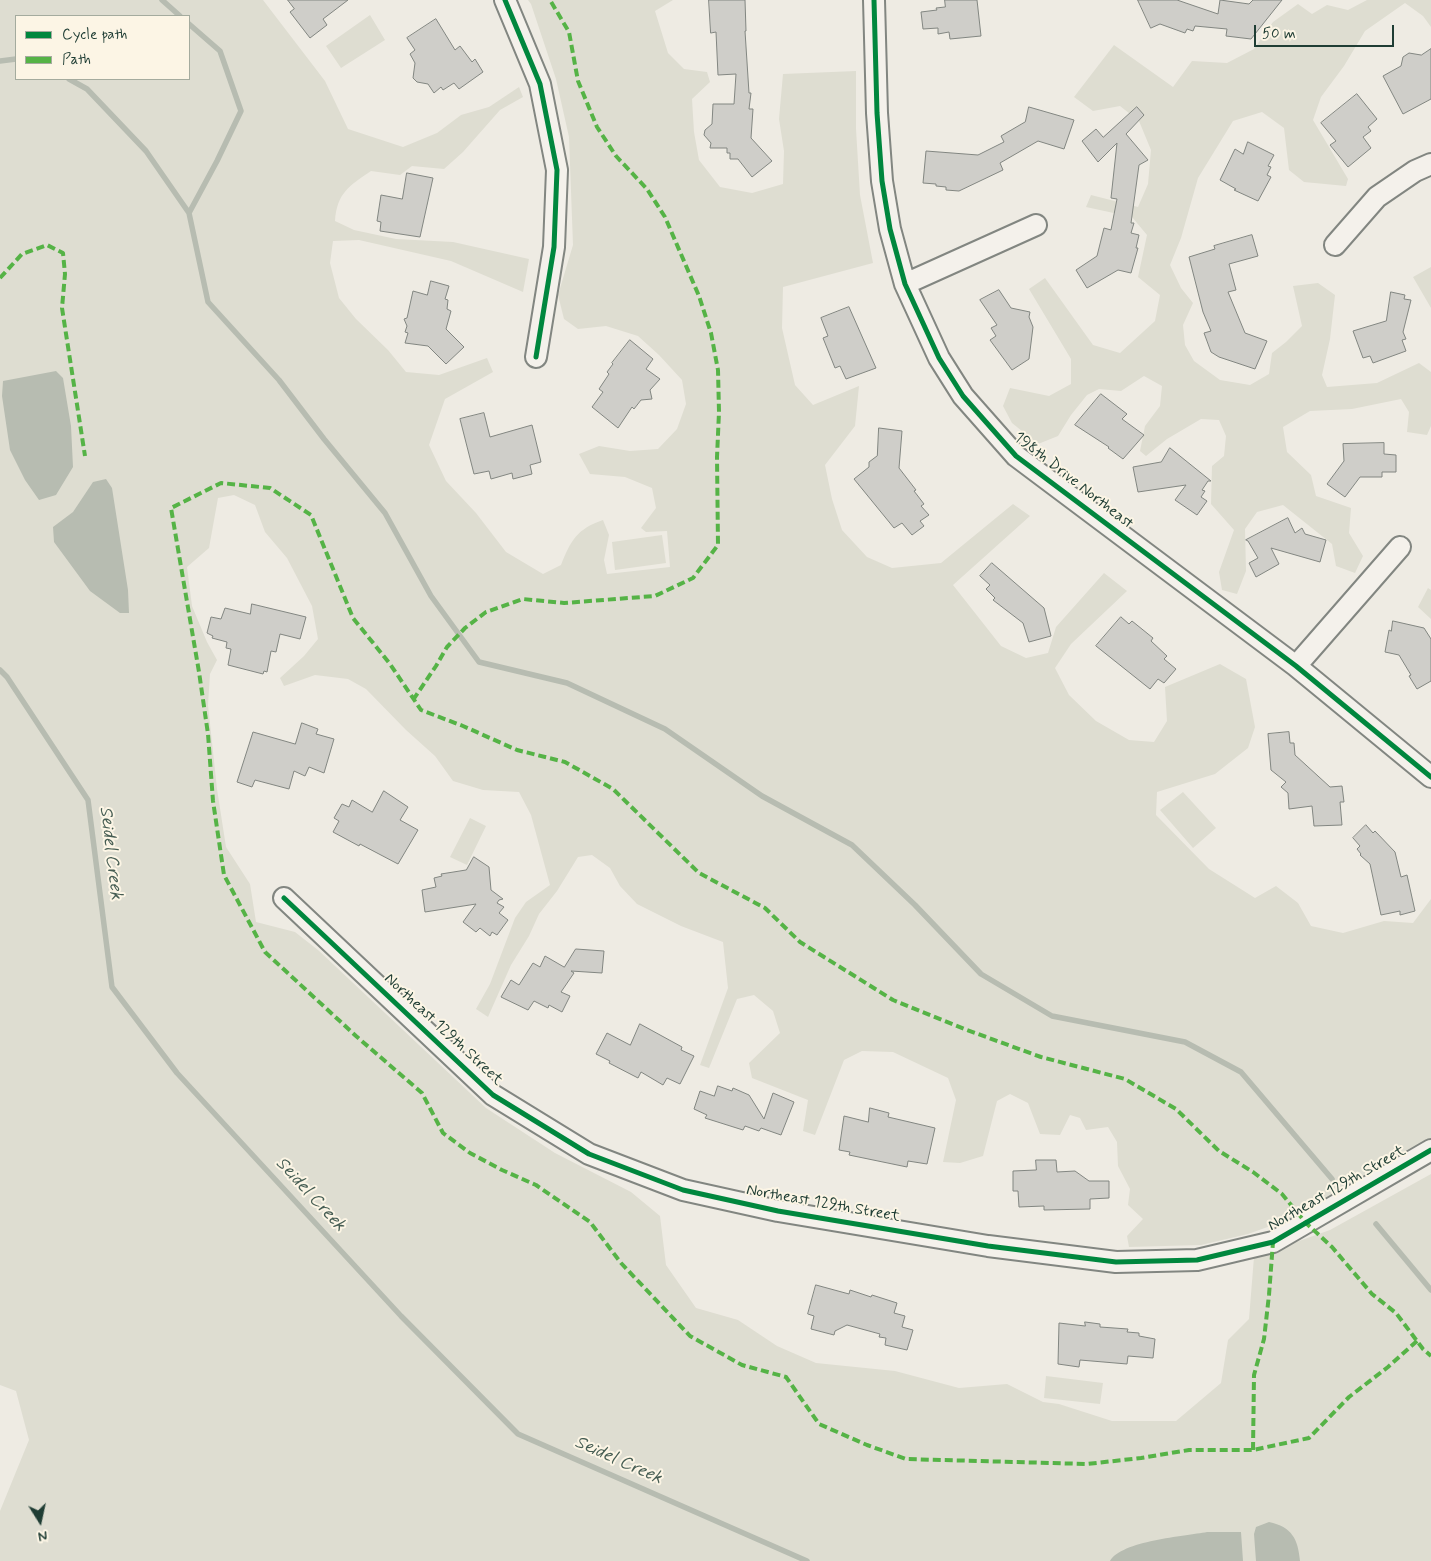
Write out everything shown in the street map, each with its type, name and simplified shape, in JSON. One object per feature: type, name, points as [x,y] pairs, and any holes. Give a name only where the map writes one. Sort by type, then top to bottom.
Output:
[{"type":"street","points":[[506,0],[540,84],[557,170],[554,247],[536,357]]},
{"type":"street","name":"198th Drive Northeast","points":[[874,0],[877,113],[882,181],[890,229],[905,284],[939,358],[963,396],[1016,456],[1296,666],[1431,777]]},
{"type":"street","points":[[1335,245],[1377,197],[1415,171],[1431,164]]},
{"type":"street","points":[[905,284],[1036,225]]},
{"type":"street","points":[[1296,666],[1400,547]]},
{"type":"street","name":"Northeast 129th Street","points":[[284,898],[493,1095],[589,1154],[683,1190],[778,1211],[988,1246],[1116,1262],[1196,1260],[1273,1242],[1431,1150]]},
{"type":"shaded area","points":[[0,0],[263,0],[325,81],[348,129],[403,147],[437,133],[461,115],[489,107],[519,87],[523,97],[500,110],[463,152],[444,169],[412,166],[400,175],[371,171],[350,186],[341,197],[335,221],[354,230],[396,239],[453,242],[529,259],[523,292],[451,261],[359,240],[333,241],[330,263],[339,298],[406,372],[439,375],[487,358],[493,372],[445,399],[429,445],[446,481],[476,513],[506,552],[543,574],[561,565],[576,536],[587,527],[603,520],[609,535],[604,560],[607,574],[670,567],[667,531],[646,532],[641,528],[656,508],[652,488],[625,477],[590,474],[579,454],[599,446],[630,451],[658,449],[677,429],[686,404],[682,380],[638,336],[606,326],[578,329],[564,319],[558,295],[573,245],[569,137],[556,79],[528,0],[673,0],[655,11],[668,53],[684,69],[707,72],[710,82],[692,99],[694,132],[699,160],[720,187],[752,193],[783,184],[784,151],[779,119],[783,74],[856,71],[856,129],[860,195],[873,263],[783,287],[782,328],[795,385],[813,405],[859,386],[855,426],[825,465],[832,499],[842,530],[867,557],[892,568],[941,563],[1013,504],[1030,516],[953,585],[1001,646],[1026,658],[1048,653],[1056,627],[1104,573],[1127,591],[1071,644],[1055,668],[1069,695],[1096,721],[1129,740],[1154,742],[1167,721],[1165,687],[1220,664],[1246,679],[1255,727],[1248,748],[1215,774],[1157,792],[1156,815],[1209,869],[1255,898],[1276,886],[1298,903],[1311,926],[1343,933],[1384,921],[1413,923],[1431,899],[1431,1139],[1290,1219],[1248,1234],[1201,1245],[1129,1247],[1127,1236],[1143,1219],[1128,1205],[1130,1189],[1118,1166],[1117,1142],[1108,1127],[1086,1130],[1080,1118],[1070,1115],[1060,1135],[1040,1134],[1028,1103],[1010,1094],[997,1101],[983,1156],[960,1163],[943,1162],[956,1100],[948,1078],[893,1052],[862,1051],[844,1060],[815,1135],[803,1131],[808,1100],[752,1078],[749,1063],[780,1033],[773,1011],[754,995],[737,999],[709,1068],[700,1065],[728,988],[723,942],[681,926],[637,904],[620,886],[610,868],[592,855],[578,857],[557,891],[539,914],[529,936],[511,965],[488,1017],[476,1009],[490,984],[515,918],[526,902],[550,885],[531,815],[519,792],[483,790],[453,781],[435,756],[406,730],[366,689],[348,679],[315,675],[284,686],[280,678],[304,656],[318,639],[312,606],[287,558],[265,532],[255,505],[234,495],[218,498],[209,548],[187,567],[192,606],[207,642],[217,660],[210,674],[208,705],[217,789],[226,847],[250,884],[256,922],[295,932],[318,950],[486,1108],[555,1153],[631,1192],[660,1216],[666,1265],[696,1308],[738,1320],[777,1346],[816,1363],[895,1371],[959,1388],[1007,1384],[1043,1402],[1059,1404],[1112,1421],[1176,1421],[1221,1383],[1228,1340],[1249,1319],[1254,1257],[1330,1230],[1431,1174],[1431,1561],[0,1561],[0,1511],[29,1440],[16,1391],[0,1385]]},
{"type":"shaded area","points":[[1367,0],[1431,0],[1431,27],[1423,16],[1405,3],[1365,31],[1344,66],[1321,97],[1313,120],[1348,179],[1346,186],[1304,182],[1289,170],[1284,128],[1262,112],[1233,121],[1198,178],[1181,238],[1170,265],[1181,288],[1193,303],[1183,325],[1185,345],[1194,361],[1220,380],[1250,385],[1269,374],[1272,353],[1302,326],[1293,286],[1318,283],[1335,295],[1330,339],[1322,375],[1327,387],[1377,383],[1419,363],[1431,372],[1431,426],[1427,435],[1407,432],[1409,412],[1401,399],[1352,409],[1310,411],[1283,427],[1287,452],[1311,475],[1316,496],[1351,508],[1349,533],[1363,556],[1355,573],[1336,566],[1332,544],[1283,505],[1257,512],[1245,529],[1246,571],[1237,594],[1222,590],[1219,572],[1234,530],[1211,504],[1212,466],[1224,456],[1226,436],[1219,420],[1201,419],[1167,439],[1146,456],[1140,451],[1145,426],[1160,406],[1162,386],[1144,376],[1121,391],[1099,389],[1087,395],[1071,415],[1058,436],[1038,444],[1012,423],[1003,406],[1010,388],[1049,396],[1071,384],[1071,359],[1029,289],[1045,278],[1093,345],[1120,353],[1155,321],[1160,295],[1138,277],[1147,235],[1132,217],[1086,207],[1091,195],[1138,207],[1148,184],[1151,150],[1139,121],[1120,106],[1093,111],[1074,97],[1114,45],[1173,87],[1192,61],[1227,63],[1254,49],[1273,22],[1298,4],[1312,14],[1327,5],[1348,10]]},
{"type":"shaded area","points":[[370,15],[385,40],[341,68],[326,46]]},
{"type":"shaded area","points":[[1431,267],[1431,308],[1413,277]]},
{"type":"shaded area","points":[[56,371],[63,378],[71,426],[73,467],[56,495],[39,500],[25,480],[10,450],[2,396],[3,381]]},
{"type":"shaded area","points":[[106,479],[112,488],[128,590],[129,613],[120,613],[90,591],[54,542],[53,527],[73,512],[93,482]]},
{"type":"shaded area","points":[[662,535],[666,563],[615,570],[612,542]]},
{"type":"shaded area","points":[[1428,588],[1431,590],[1431,619],[1418,607]]},
{"type":"shaded area","points":[[1183,792],[1216,828],[1193,848],[1160,810]]},
{"type":"shaded area","points":[[470,818],[486,826],[467,865],[450,857]]},
{"type":"shaded area","points":[[1046,1376],[1103,1383],[1100,1404],[1044,1398]]},
{"type":"shaded area","points":[[1269,1522],[1283,1527],[1292,1535],[1298,1546],[1300,1561],[1256,1561],[1254,1534],[1256,1527]]},
{"type":"shaded area","points":[[1207,1532],[1241,1532],[1243,1561],[1110,1561],[1116,1554],[1140,1544]]},
{"type":"building","points":[[288,0],[348,0],[323,19],[327,25],[310,38],[290,12],[294,9]]},
{"type":"building","points":[[709,0],[745,0],[749,93],[751,93],[749,109],[753,109],[751,138],[772,161],[752,177],[738,159],[730,159],[730,153],[727,153],[727,148],[710,148],[711,143],[704,135],[705,130],[712,124],[713,104],[734,104],[736,74],[718,75],[716,32],[711,33]]},
{"type":"building","points":[[945,0],[977,0],[981,36],[950,39],[949,32],[938,34],[938,28],[923,29],[921,12],[945,7]]},
{"type":"building","points":[[1138,0],[1177,0],[1218,14],[1220,0],[1249,4],[1253,0],[1282,0],[1251,39],[1226,36],[1227,29],[1195,26],[1193,31],[1187,29],[1185,33],[1160,24],[1151,28]]},
{"type":"building","points":[[436,19],[455,50],[460,46],[472,62],[475,59],[483,72],[459,89],[454,83],[443,90],[441,87],[434,93],[428,84],[417,82],[413,78],[415,63],[410,54],[415,50],[407,38]]},
{"type":"building","points":[[1431,49],[1431,99],[1403,114],[1383,76],[1401,66],[1403,57],[1409,53],[1421,55]]},
{"type":"building","points":[[1357,94],[1377,119],[1368,127],[1371,131],[1363,137],[1371,148],[1348,167],[1330,145],[1336,141],[1321,123]]},
{"type":"building","points":[[1029,107],[1074,120],[1064,149],[1038,141],[1000,163],[1003,170],[959,191],[946,190],[946,187],[936,186],[936,184],[923,183],[926,151],[978,155],[1004,142],[1001,136],[1025,122]]},
{"type":"building","points":[[1137,107],[1144,115],[1126,134],[1148,160],[1139,165],[1131,223],[1134,223],[1131,233],[1139,235],[1136,248],[1138,248],[1131,273],[1118,270],[1087,288],[1076,270],[1097,256],[1104,228],[1111,230],[1117,199],[1111,198],[1117,143],[1098,162],[1082,141],[1096,129],[1103,137]]},
{"type":"building","points":[[1248,142],[1274,155],[1268,166],[1271,167],[1267,175],[1271,177],[1258,201],[1234,190],[1236,189],[1220,180],[1235,149],[1243,154]]},
{"type":"building","points":[[407,173],[433,178],[420,237],[380,231],[381,222],[377,221],[381,195],[402,199]]},
{"type":"building","points":[[1252,235],[1258,256],[1229,264],[1236,290],[1228,292],[1245,333],[1267,341],[1255,369],[1219,357],[1211,352],[1204,333],[1211,331],[1203,312],[1189,257],[1215,249],[1214,246]]},
{"type":"building","points":[[431,281],[449,286],[445,299],[448,300],[447,309],[451,311],[446,329],[464,347],[446,364],[428,346],[405,343],[408,333],[405,332],[407,326],[404,319],[407,318],[413,291],[427,295]]},
{"type":"building","points":[[999,290],[1011,308],[1030,312],[1029,317],[1033,327],[1029,359],[1012,370],[990,340],[996,336],[991,328],[997,325],[980,300]]},
{"type":"building","points":[[1391,292],[1405,295],[1404,299],[1411,300],[1403,332],[1406,339],[1402,340],[1406,351],[1373,363],[1370,356],[1363,358],[1353,331],[1386,321]]},
{"type":"building","points":[[849,307],[876,368],[846,379],[840,366],[835,368],[823,338],[828,336],[821,318]]},
{"type":"building","points":[[630,340],[653,359],[646,369],[660,379],[650,390],[652,399],[641,400],[634,409],[632,407],[618,428],[592,407],[603,392],[599,389],[609,374],[607,372],[612,363]]},
{"type":"building","points":[[1101,394],[1127,414],[1122,419],[1144,435],[1123,459],[1109,447],[1075,425]]},
{"type":"building","points":[[484,413],[490,437],[532,425],[541,462],[530,465],[532,474],[513,479],[512,473],[491,479],[489,471],[474,474],[460,419]]},
{"type":"building","points":[[879,428],[902,431],[899,468],[916,490],[914,491],[924,504],[921,506],[929,515],[920,521],[924,526],[912,535],[902,523],[894,528],[854,479],[869,467],[869,462],[877,456]]},
{"type":"building","points":[[1384,443],[1384,454],[1396,455],[1396,472],[1382,472],[1382,477],[1360,477],[1345,497],[1327,484],[1344,461],[1343,444]]},
{"type":"building","points":[[1170,448],[1211,481],[1208,481],[1202,490],[1205,491],[1201,497],[1207,501],[1197,515],[1175,500],[1186,485],[1138,492],[1133,467],[1161,462]]},
{"type":"building","points":[[1288,518],[1295,533],[1302,528],[1305,534],[1326,540],[1320,562],[1271,548],[1279,564],[1256,577],[1249,563],[1258,558],[1246,540]]},
{"type":"building","points":[[992,563],[1044,608],[1051,636],[1029,642],[1023,623],[993,600],[995,598],[986,589],[990,585],[980,576]]},
{"type":"building","points":[[252,604],[306,617],[300,639],[280,634],[276,652],[271,651],[267,672],[264,671],[263,674],[228,665],[231,649],[226,648],[227,642],[212,638],[213,636],[207,633],[211,617],[221,619],[225,608],[250,614]]},
{"type":"building","points":[[1121,617],[1129,624],[1132,621],[1153,638],[1151,641],[1167,656],[1164,659],[1176,669],[1164,683],[1158,679],[1150,689],[1096,646]]},
{"type":"building","points":[[1393,621],[1424,628],[1431,639],[1431,681],[1417,689],[1399,655],[1385,652],[1389,630],[1391,631]]},
{"type":"building","points":[[302,723],[318,729],[316,734],[334,739],[324,773],[309,767],[305,776],[294,771],[289,789],[255,780],[252,787],[237,782],[253,732],[295,744]]},
{"type":"building","points":[[1289,732],[1290,743],[1294,743],[1295,755],[1330,787],[1342,786],[1344,802],[1340,802],[1342,825],[1314,826],[1312,806],[1289,809],[1288,793],[1281,787],[1286,782],[1271,770],[1268,734]]},
{"type":"building","points":[[384,791],[408,807],[400,820],[418,830],[398,864],[333,832],[339,821],[334,818],[342,804],[349,807],[352,800],[372,812]]},
{"type":"building","points":[[1366,825],[1373,833],[1375,831],[1395,852],[1401,877],[1407,875],[1415,911],[1400,915],[1400,911],[1381,915],[1370,864],[1360,855],[1357,849],[1360,846],[1353,838]]},
{"type":"building","points":[[474,857],[489,867],[491,890],[503,899],[497,903],[504,907],[499,913],[508,920],[497,935],[492,932],[490,936],[480,928],[476,932],[463,922],[476,904],[425,912],[422,890],[436,887],[434,878],[442,876],[441,874],[466,870]]},
{"type":"building","points":[[576,949],[604,951],[602,973],[571,971],[574,973],[561,992],[570,996],[562,1012],[549,1005],[548,1008],[534,1001],[528,1010],[501,997],[511,980],[519,985],[533,963],[540,967],[545,956],[564,967]]},
{"type":"building","points":[[640,1024],[682,1047],[681,1050],[694,1056],[680,1084],[667,1078],[663,1085],[641,1072],[638,1078],[596,1054],[607,1033],[630,1045]]},
{"type":"building","points":[[718,1086],[732,1091],[733,1088],[749,1095],[764,1119],[773,1093],[794,1102],[781,1135],[761,1128],[759,1131],[745,1126],[743,1130],[705,1118],[707,1115],[694,1109],[700,1091],[714,1096]]},
{"type":"building","points":[[870,1108],[889,1113],[888,1117],[935,1128],[927,1164],[908,1161],[907,1167],[849,1155],[850,1152],[839,1150],[844,1116],[868,1122]]},
{"type":"building","points":[[1036,1160],[1056,1160],[1057,1172],[1075,1171],[1089,1181],[1109,1181],[1109,1198],[1090,1199],[1090,1209],[1044,1210],[1044,1206],[1019,1207],[1018,1191],[1013,1191],[1013,1171],[1036,1170]]},
{"type":"building","points":[[816,1285],[849,1294],[850,1290],[897,1303],[894,1313],[905,1316],[902,1327],[913,1330],[907,1350],[885,1345],[886,1338],[879,1337],[880,1334],[847,1325],[835,1331],[834,1335],[811,1329],[814,1316],[808,1314]]},
{"type":"building","points":[[1085,1322],[1100,1324],[1100,1327],[1128,1329],[1127,1332],[1139,1333],[1139,1336],[1155,1339],[1153,1358],[1128,1356],[1127,1364],[1080,1360],[1079,1367],[1058,1364],[1059,1323],[1085,1326]]},
{"type":"waterway","points":[[162,0],[179,15]]},
{"type":"waterway","points":[[190,25],[220,51],[241,111],[189,213],[208,302],[279,380],[324,439],[385,513],[431,596],[479,662],[567,683],[665,729],[762,796],[852,845],[915,905],[981,974],[1052,1016],[1185,1042],[1241,1072],[1332,1179]]},
{"type":"waterway","points":[[0,61],[15,59]]},
{"type":"waterway","points":[[71,80],[87,89],[146,151],[189,213]]},
{"type":"waterway","name":"Seidel Creek","points":[[0,670],[7,677],[88,800],[112,987],[177,1073],[401,1316],[518,1434],[807,1561]]},
{"type":"waterway","points":[[1376,1224],[1431,1290]]},
{"type":"marked path","points":[[413,700],[447,647],[465,628],[486,612],[523,599],[564,603],[655,596],[693,578],[718,545],[718,370],[711,333],[699,296],[665,217],[647,189],[616,156],[597,127],[578,81],[569,32],[550,0]]},
{"type":"marked path","points":[[0,278],[22,254],[47,245],[63,253],[65,274],[62,308],[85,456]]},
{"type":"marked path","points":[[1417,1341],[1388,1367],[1349,1397],[1309,1438],[1253,1450],[1189,1450],[1087,1464],[906,1459],[867,1445],[819,1424],[786,1377],[742,1365],[690,1336],[621,1263],[590,1222],[536,1185],[470,1153],[443,1133],[422,1093],[356,1036],[265,952],[224,875],[213,801],[208,734],[171,508],[221,483],[270,488],[311,515],[353,618],[390,664],[421,710],[517,750],[565,762],[613,789],[699,873],[765,908],[800,942],[893,1000],[1041,1057],[1125,1079],[1176,1109],[1219,1151],[1253,1172],[1282,1194],[1306,1223],[1332,1247],[1372,1294],[1396,1313],[1423,1349],[1431,1356]]},
{"type":"marked path","points":[[1253,1450],[1254,1375],[1264,1339],[1273,1242]]},
{"type":"cycle path","points":[[505,0],[540,84],[557,170],[554,247],[536,357]]},
{"type":"cycle path","points":[[874,0],[877,113],[882,181],[890,229],[905,284],[939,358],[963,396],[1016,456],[1296,666],[1431,777]]},
{"type":"cycle path","points":[[284,898],[493,1095],[589,1154],[683,1190],[778,1211],[988,1246],[1116,1262],[1197,1260],[1273,1242],[1431,1150]]}]
